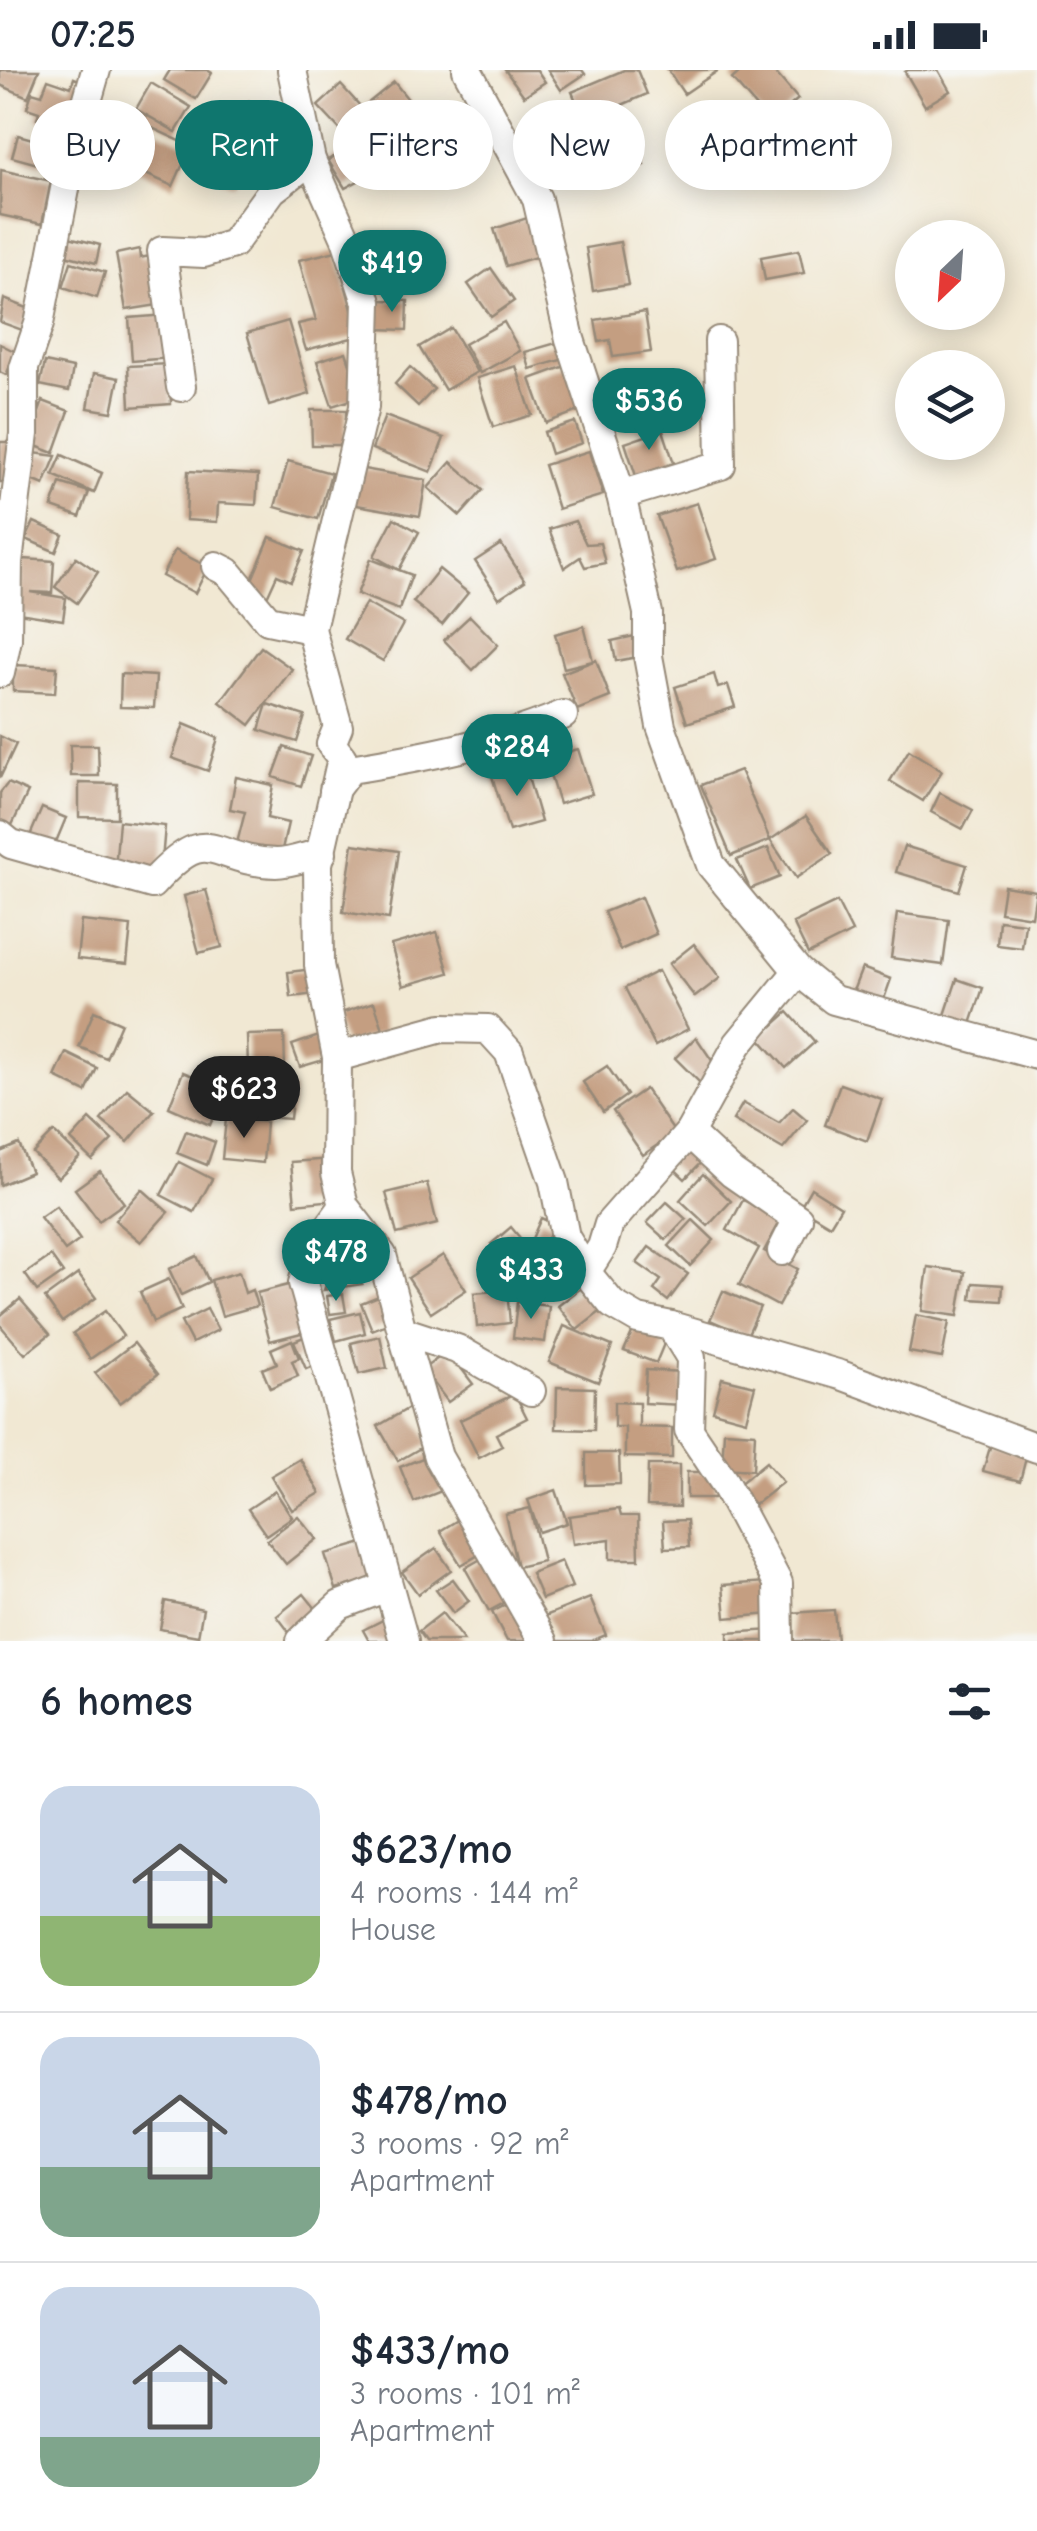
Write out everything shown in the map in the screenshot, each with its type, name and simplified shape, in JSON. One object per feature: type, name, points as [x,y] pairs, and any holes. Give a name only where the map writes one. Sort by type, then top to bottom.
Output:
[{"type":"street","points":[[0,673],[7,639],[8,562],[24,434],[24,368],[39,324],[72,158],[96,70]]},
{"type":"street","points":[[292,70],[298,100]]},
{"type":"street","points":[[467,70],[536,198],[570,338],[621,496],[648,614],[648,656],[661,726],[711,866],[798,971],[834,1000],[1037,1055]]},
{"type":"street","points":[[313,167],[346,239],[367,302],[364,407],[311,629],[338,727],[331,744],[342,758],[322,852],[319,965],[337,1057],[336,1173],[344,1206],[382,1255],[438,1457],[543,1641]]},
{"type":"street","points":[[181,387],[162,252],[204,253],[233,244],[272,190]]},
{"type":"street","points":[[621,496],[721,465],[719,341]]},
{"type":"street","points":[[216,566],[228,572],[268,620],[311,629]]},
{"type":"street","points":[[334,790],[350,769],[457,750],[563,716]]},
{"type":"street","points":[[0,835],[12,844],[152,884],[179,854],[206,846],[278,863],[322,852]]},
{"type":"street","points":[[586,1272],[602,1248],[609,1224],[689,1134],[738,1044],[798,971]]},
{"type":"street","points":[[337,1057],[461,1026],[488,1029],[500,1039],[533,1116],[565,1238],[612,1304],[638,1318],[841,1375],[1037,1448]]},
{"type":"street","points":[[689,1134],[732,1172],[798,1219],[782,1251]]},
{"type":"street","points":[[344,1206],[313,1249],[303,1283],[404,1641]]},
{"type":"street","points":[[671,1326],[691,1358],[689,1430],[724,1482],[778,1583],[779,1641]]},
{"type":"street","points":[[402,1330],[457,1349],[532,1391]]},
{"type":"street","points":[[301,1641],[340,1606],[387,1587]]},
{"type":"building","points":[[0,70],[39,70],[28,97],[0,85]]},
{"type":"building","points":[[170,70],[212,73],[196,99],[164,80]]},
{"type":"building","points":[[505,70],[537,70],[545,82],[524,96]]},
{"type":"building","points":[[548,70],[582,70],[585,74],[561,90]]},
{"type":"building","points":[[624,70],[637,70],[647,94],[633,100],[576,100],[572,92]]},
{"type":"building","points":[[668,70],[719,70],[684,94]]},
{"type":"building","points":[[742,70],[773,70],[798,99],[750,100],[732,79]]},
{"type":"building","points":[[938,70],[950,91],[925,106],[905,72]]},
{"type":"building","points":[[74,78],[90,84],[84,100],[30,100],[30,109],[27,108],[32,92],[42,95],[48,79],[71,87]]},
{"type":"building","points":[[394,82],[409,100],[372,100]]},
{"type":"building","points":[[151,83],[179,100],[175,100],[175,131],[155,120],[155,100],[141,100]]},
{"type":"building","points":[[341,85],[355,100],[333,100],[333,122],[318,106]]},
{"type":"building","points":[[155,129],[175,139],[173,186],[155,178]]},
{"type":"building","points":[[18,135],[30,138],[30,162],[12,157]]},
{"type":"building","points":[[1,170],[30,176],[30,190],[49,190],[42,224],[0,215]]},
{"type":"building","points":[[533,216],[546,254],[506,266],[494,229]]},
{"type":"building","points":[[65,236],[100,245],[96,263],[61,254]]},
{"type":"building","points":[[620,242],[628,285],[593,291],[586,248]]},
{"type":"building","points":[[139,249],[140,258],[155,255],[164,304],[126,310],[116,254]]},
{"type":"building","points":[[799,250],[804,273],[765,280],[761,257]]},
{"type":"building","points":[[336,251],[359,336],[306,350],[298,324],[316,320],[299,260]]},
{"type":"building","points":[[71,262],[105,272],[97,298],[63,287]]},
{"type":"building","points":[[491,268],[514,301],[491,317],[468,284]]},
{"type":"building","points":[[4,299],[30,309],[22,330],[0,322]]},
{"type":"building","points":[[378,300],[408,301],[407,330],[377,329]]},
{"type":"building","points":[[645,312],[651,352],[613,357],[610,340],[599,342],[595,320]]},
{"type":"building","points":[[167,315],[170,358],[132,361],[129,318]]},
{"type":"building","points":[[288,321],[310,394],[269,406],[247,333]]},
{"type":"building","points":[[504,322],[520,351],[480,373],[464,344]]},
{"type":"building","points":[[451,328],[477,372],[445,390],[419,347]]},
{"type":"building","points":[[563,341],[568,358],[530,369],[525,352]]},
{"type":"building","points":[[0,344],[16,352],[6,375],[0,372]]},
{"type":"building","points":[[346,352],[361,397],[332,406],[317,361]]},
{"type":"building","points":[[45,362],[73,368],[69,391],[40,385]]},
{"type":"building","points":[[169,364],[171,404],[130,407],[128,366]]},
{"type":"building","points":[[568,365],[584,409],[546,423],[530,379]]},
{"type":"building","points":[[516,366],[532,415],[493,427],[477,378]]},
{"type":"building","points":[[410,367],[434,389],[418,406],[395,384]]},
{"type":"building","points":[[94,373],[119,378],[112,412],[88,408]]},
{"type":"building","points":[[43,401],[69,411],[54,453],[28,443]]},
{"type":"building","points":[[311,410],[346,410],[346,445],[312,445]]},
{"type":"building","points":[[385,416],[444,438],[431,472],[372,449]]},
{"type":"building","points":[[575,422],[582,443],[551,454],[544,432]]},
{"type":"building","points":[[663,430],[674,463],[636,476],[625,443]]},
{"type":"building","points":[[0,442],[13,442],[12,482],[0,482]]},
{"type":"building","points":[[589,451],[603,495],[558,509],[544,465]]},
{"type":"building","points":[[34,453],[56,456],[44,485],[25,477]]},
{"type":"building","points":[[62,455],[102,473],[94,493],[53,475]]},
{"type":"building","points":[[288,461],[331,473],[318,519],[275,507]]},
{"type":"building","points":[[451,462],[483,490],[460,516],[428,488]]},
{"type":"building","points":[[358,468],[426,480],[420,516],[351,504]]},
{"type":"building","points":[[188,471],[258,475],[256,505],[218,503],[217,522],[186,520]]},
{"type":"building","points":[[60,483],[89,492],[80,517],[52,507]]},
{"type":"building","points":[[697,503],[716,559],[677,572],[657,516]]},
{"type":"building","points":[[394,518],[419,532],[399,570],[374,556]]},
{"type":"building","points":[[575,521],[586,544],[600,543],[605,563],[585,567],[580,557],[564,568],[549,529]]},
{"type":"building","points":[[34,522],[63,535],[56,552],[26,539]]},
{"type":"building","points":[[270,537],[304,551],[291,581],[277,575],[267,597],[248,589]]},
{"type":"building","points":[[501,544],[525,581],[499,598],[475,561]]},
{"type":"building","points":[[175,550],[208,567],[195,593],[162,576]]},
{"type":"building","points":[[76,557],[98,572],[77,603],[55,587]]},
{"type":"building","points":[[23,559],[54,561],[52,593],[30,592],[66,598],[63,620],[18,613]]},
{"type":"building","points":[[371,559],[412,575],[399,610],[357,594]]},
{"type":"building","points":[[439,569],[468,593],[442,625],[413,602]]},
{"type":"building","points":[[366,603],[403,624],[383,661],[345,639]]},
{"type":"building","points":[[470,616],[498,645],[473,670],[444,640]]},
{"type":"building","points":[[584,626],[593,661],[564,668],[555,634]]},
{"type":"building","points":[[639,635],[643,656],[616,661],[612,641]]},
{"type":"building","points":[[261,647],[292,669],[250,725],[220,702]]},
{"type":"building","points":[[596,660],[610,697],[577,710],[562,673]]},
{"type":"building","points":[[13,665],[57,667],[55,693],[13,691]]},
{"type":"building","points":[[121,674],[156,676],[154,708],[120,707]]},
{"type":"building","points":[[714,674],[718,688],[728,685],[735,707],[687,723],[675,687]]},
{"type":"building","points":[[267,704],[305,716],[297,742],[259,730]]},
{"type":"building","points":[[184,724],[218,738],[208,771],[172,758]]},
{"type":"building","points":[[0,736],[16,744],[0,778]]},
{"type":"building","points":[[70,745],[98,745],[99,776],[71,776]]},
{"type":"building","points":[[284,747],[311,756],[301,786],[273,777]]},
{"type":"building","points":[[578,749],[592,794],[559,804],[545,759]]},
{"type":"building","points":[[909,750],[942,771],[923,801],[890,781]]},
{"type":"building","points":[[525,767],[541,822],[509,831],[492,776]]},
{"type":"building","points":[[740,770],[770,840],[731,856],[701,785]]},
{"type":"building","points":[[236,777],[273,785],[267,818],[288,823],[280,858],[236,847],[245,812],[230,809]]},
{"type":"building","points":[[8,783],[28,792],[11,827],[0,822],[0,793]]},
{"type":"building","points":[[79,783],[117,784],[117,818],[79,817]]},
{"type":"building","points":[[940,793],[973,810],[963,829],[931,812]]},
{"type":"building","points":[[42,808],[66,818],[53,849],[29,838]]},
{"type":"building","points":[[806,816],[832,854],[796,878],[770,840]]},
{"type":"building","points":[[119,821],[165,826],[161,873],[115,869]]},
{"type":"building","points":[[353,844],[399,851],[389,919],[343,912]]},
{"type":"building","points":[[904,846],[967,865],[959,891],[896,872]]},
{"type":"building","points":[[768,848],[780,877],[750,889],[737,860]]},
{"type":"building","points":[[1004,886],[1036,891],[1032,917],[1000,912]]},
{"type":"building","points":[[206,890],[222,947],[199,953],[184,896]]},
{"type":"building","points":[[641,897],[656,934],[620,950],[604,912]]},
{"type":"building","points":[[837,902],[852,932],[808,954],[793,923]]},
{"type":"building","points":[[897,913],[949,920],[943,965],[891,958]]},
{"type":"building","points":[[999,920],[1025,923],[1022,948],[997,945]]},
{"type":"building","points":[[81,921],[131,926],[127,964],[77,959]]},
{"type":"building","points":[[437,932],[449,973],[403,986],[391,945]]},
{"type":"building","points":[[694,944],[720,978],[695,997],[669,964]]},
{"type":"building","points":[[862,968],[891,979],[883,1002],[853,991]]},
{"type":"building","points":[[314,969],[316,994],[291,997],[288,972]]},
{"type":"building","points":[[658,971],[688,1029],[655,1046],[625,988]]},
{"type":"building","points":[[957,979],[983,988],[968,1033],[942,1024]]},
{"type":"building","points":[[374,1002],[384,1032],[345,1045],[335,1015]]},
{"type":"building","points":[[94,1011],[121,1023],[106,1058],[79,1047]]},
{"type":"building","points":[[788,1012],[815,1042],[786,1068],[759,1038]]},
{"type":"building","points":[[284,1034],[285,1068],[248,1068],[247,1035]]},
{"type":"building","points":[[319,1036],[327,1059],[300,1067],[292,1045]]},
{"type":"building","points":[[696,1037],[717,1068],[706,1089],[675,1058]]},
{"type":"building","points":[[66,1053],[97,1068],[86,1092],[55,1077]]},
{"type":"building","points":[[607,1066],[627,1095],[603,1112],[583,1082]]},
{"type":"building","points":[[183,1072],[225,1089],[210,1125],[169,1107]]},
{"type":"building","points":[[840,1084],[882,1099],[867,1141],[825,1125]]},
{"type":"building","points":[[265,1087],[293,1089],[290,1119],[263,1117]]},
{"type":"building","points":[[127,1089],[154,1111],[128,1142],[101,1120]]},
{"type":"building","points":[[645,1089],[675,1133],[643,1155],[613,1111]]},
{"type":"building","points":[[743,1103],[779,1123],[793,1108],[807,1120],[783,1149],[733,1120]]},
{"type":"building","points":[[90,1119],[112,1140],[92,1160],[71,1140]]},
{"type":"building","points":[[226,1119],[266,1122],[263,1163],[222,1159]]},
{"type":"building","points":[[186,1131],[215,1142],[207,1165],[177,1153]]},
{"type":"building","points":[[54,1132],[80,1157],[58,1178],[33,1153]]},
{"type":"building","points":[[690,1139],[708,1155],[685,1179],[668,1163]]},
{"type":"building","points":[[19,1144],[31,1172],[0,1185],[0,1152]]},
{"type":"building","points":[[332,1159],[336,1200],[295,1204],[291,1162]]},
{"type":"building","points":[[179,1162],[212,1179],[194,1212],[161,1195]]},
{"type":"building","points":[[100,1171],[124,1203],[99,1221],[75,1189]]},
{"type":"building","points":[[703,1174],[731,1201],[708,1226],[680,1200]]},
{"type":"building","points":[[427,1183],[437,1224],[397,1234],[386,1193]]},
{"type":"building","points":[[811,1188],[841,1207],[830,1225],[800,1207]]},
{"type":"building","points":[[142,1189],[168,1212],[141,1242],[115,1220]]},
{"type":"building","points":[[743,1200],[781,1220],[764,1251],[798,1269],[778,1306],[739,1285],[759,1248],[727,1230]]},
{"type":"building","points":[[667,1202],[686,1219],[666,1240],[647,1223]]},
{"type":"building","points":[[56,1206],[80,1240],[65,1251],[40,1217]]},
{"type":"building","points":[[541,1218],[554,1224],[544,1247],[531,1241]]},
{"type":"building","points":[[693,1220],[714,1240],[690,1266],[669,1246]]},
{"type":"building","points":[[511,1227],[535,1256],[515,1273],[491,1244]]},
{"type":"building","points":[[361,1238],[380,1264],[362,1278],[343,1251]]},
{"type":"building","points":[[649,1247],[688,1274],[668,1301],[654,1290],[661,1280],[637,1263]]},
{"type":"building","points":[[340,1253],[362,1284],[324,1290]]},
{"type":"building","points":[[443,1255],[466,1290],[431,1313],[408,1278]]},
{"type":"building","points":[[51,1256],[63,1273],[37,1291],[25,1274]]},
{"type":"building","points":[[197,1256],[209,1282],[181,1295],[169,1269]]},
{"type":"building","points":[[928,1267],[965,1272],[958,1316],[922,1311]]},
{"type":"building","points":[[239,1272],[245,1293],[252,1290],[257,1306],[222,1316],[211,1280]]},
{"type":"building","points":[[78,1274],[96,1298],[62,1322],[45,1298]]},
{"type":"building","points":[[169,1279],[182,1309],[153,1322],[140,1292]]},
{"type":"building","points":[[296,1283],[309,1331],[270,1341],[257,1293]]},
{"type":"building","points":[[973,1283],[1003,1285],[1002,1301],[971,1299]]},
{"type":"building","points":[[581,1288],[600,1312],[577,1330],[558,1306]]},
{"type":"building","points":[[507,1290],[510,1323],[477,1327],[474,1293]]},
{"type":"building","points":[[723,1291],[760,1307],[747,1336],[710,1320]]},
{"type":"building","points":[[343,1294],[346,1312],[330,1314],[327,1296]]},
{"type":"building","points":[[381,1295],[392,1322],[372,1330],[361,1303]]},
{"type":"building","points":[[20,1299],[50,1334],[25,1354],[0,1325],[0,1316]]},
{"type":"building","points":[[517,1302],[549,1306],[545,1342],[513,1338]]},
{"type":"building","points":[[207,1309],[218,1330],[192,1343],[181,1322]]},
{"type":"building","points":[[105,1311],[123,1336],[90,1359],[73,1333]]},
{"type":"building","points":[[360,1312],[365,1333],[336,1341],[330,1319]]},
{"type":"building","points":[[916,1315],[949,1322],[942,1358],[909,1352]]},
{"type":"building","points":[[564,1326],[612,1346],[598,1382],[549,1362]]},
{"type":"building","points":[[635,1326],[666,1339],[656,1363],[624,1351]]},
{"type":"building","points":[[311,1334],[322,1362],[306,1369],[294,1341]]},
{"type":"building","points":[[380,1336],[387,1368],[359,1374],[351,1343]]},
{"type":"building","points":[[292,1340],[299,1358],[292,1361],[298,1376],[270,1388],[262,1369],[277,1363],[271,1349]]},
{"type":"building","points":[[134,1343],[158,1374],[120,1403],[95,1373]]},
{"type":"building","points":[[448,1351],[473,1384],[448,1402],[423,1369]]},
{"type":"building","points":[[646,1370],[683,1372],[682,1405],[644,1403]]},
{"type":"building","points":[[722,1378],[755,1386],[746,1420],[713,1411]]},
{"type":"building","points":[[557,1387],[595,1388],[594,1430],[556,1429]]},
{"type":"building","points":[[515,1394],[527,1418],[496,1434],[502,1446],[479,1458],[460,1420]]},
{"type":"building","points":[[614,1402],[639,1403],[639,1427],[672,1428],[672,1458],[625,1457],[625,1427],[614,1427]]},
{"type":"building","points":[[409,1408],[429,1443],[398,1461],[378,1426]]},
{"type":"building","points":[[724,1431],[755,1433],[753,1470],[722,1468]]},
{"type":"building","points":[[991,1444],[1027,1454],[1020,1481],[983,1471]]},
{"type":"building","points":[[586,1453],[619,1453],[620,1484],[586,1485]]},
{"type":"building","points":[[430,1455],[444,1490],[414,1502],[400,1467]]},
{"type":"building","points":[[300,1459],[320,1493],[292,1510],[271,1476]]},
{"type":"building","points":[[766,1462],[783,1482],[754,1505],[738,1485]]},
{"type":"building","points":[[648,1465],[679,1465],[679,1507],[647,1506]]},
{"type":"building","points":[[687,1472],[716,1472],[715,1498],[687,1498]]},
{"type":"building","points":[[556,1490],[567,1523],[539,1532],[528,1500]]},
{"type":"building","points":[[275,1491],[292,1517],[266,1535],[248,1509]]},
{"type":"building","points":[[530,1508],[543,1561],[517,1567],[505,1514]]},
{"type":"building","points":[[619,1509],[621,1516],[638,1516],[639,1559],[610,1559],[610,1539],[573,1544],[569,1516]]},
{"type":"building","points":[[466,1515],[487,1550],[461,1565],[440,1531]]},
{"type":"building","points":[[298,1516],[317,1539],[286,1564],[267,1540]]},
{"type":"building","points":[[687,1520],[689,1547],[665,1548],[663,1521]]},
{"type":"building","points":[[363,1543],[373,1579],[336,1589],[325,1554]]},
{"type":"building","points":[[436,1548],[451,1570],[418,1594],[402,1572]]},
{"type":"building","points":[[488,1555],[513,1598],[489,1611],[465,1568]]},
{"type":"building","points":[[561,1561],[572,1587],[542,1599],[531,1573]]},
{"type":"building","points":[[453,1579],[469,1601],[453,1613],[436,1590]]},
{"type":"building","points":[[767,1582],[770,1614],[726,1618],[723,1585]]},
{"type":"building","points":[[304,1594],[321,1615],[293,1637],[277,1616]]},
{"type":"building","points":[[590,1598],[606,1635],[591,1641],[555,1641],[545,1616]]},
{"type":"building","points":[[165,1601],[203,1609],[198,1636],[160,1629]]},
{"type":"building","points":[[514,1601],[534,1641],[507,1641],[492,1612]]},
{"type":"building","points":[[834,1610],[837,1641],[793,1641],[791,1613]]},
{"type":"building","points":[[442,1613],[464,1641],[426,1641],[419,1631]]},
{"type":"building","points":[[385,1619],[397,1641],[369,1641],[363,1630]]},
{"type":"building","points":[[772,1630],[773,1641],[728,1641],[728,1633]]}]
